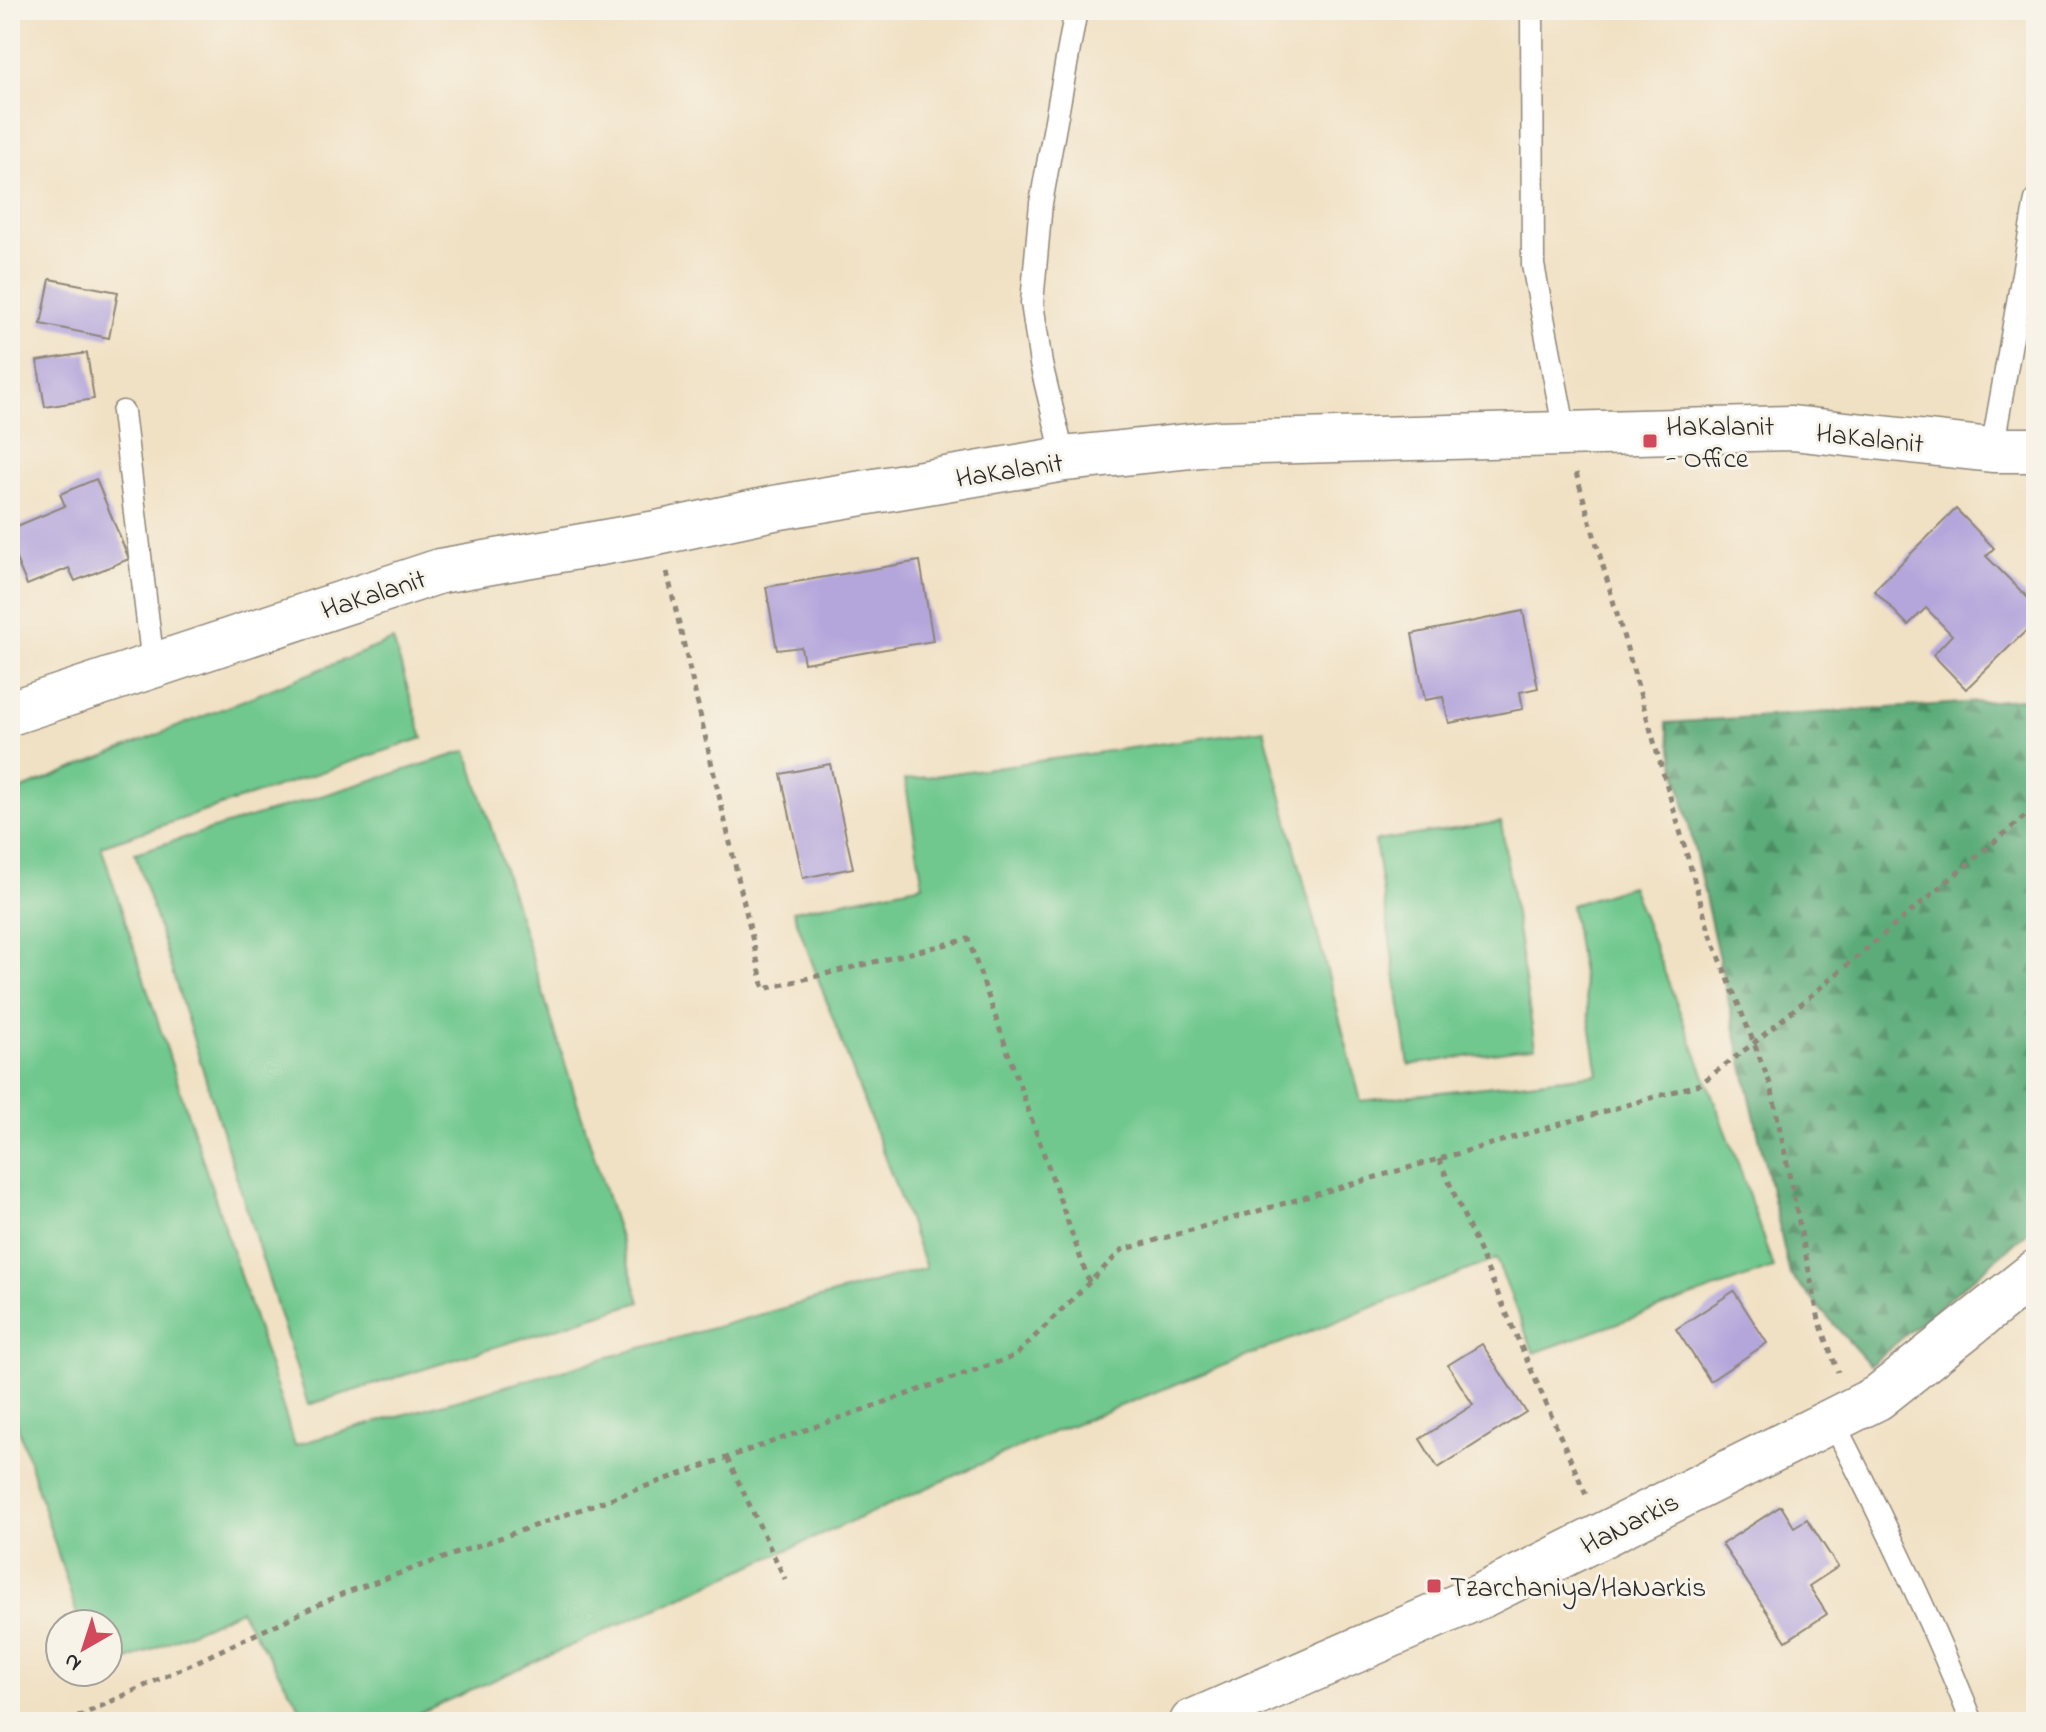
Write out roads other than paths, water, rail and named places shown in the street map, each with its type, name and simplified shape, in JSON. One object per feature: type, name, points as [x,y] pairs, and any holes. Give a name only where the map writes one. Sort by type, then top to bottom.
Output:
[{"type":"street","name":"HaKalanit","points":[[10,713],[440,571],[657,533],[774,508],[1064,459],[1219,443],[1792,428],[1992,450],[2036,450]]},
{"type":"street","name":"HaNarkis","points":[[1192,1722],[1483,1595],[1877,1398],[2036,1272]]},
{"type":"lane","points":[[1064,459],[1041,364],[1032,303],[1041,203],[1076,10]]},
{"type":"lane","points":[[1532,10],[1533,265],[1565,433]]},
{"type":"lane","points":[[1992,450],[2036,200]]},
{"type":"lane","points":[[123,412],[153,665]]},
{"type":"lane","points":[[1843,1415],[1972,1722]]},
{"type":"place","name":"HaKalanit - Office","points":[[1650,441]]},
{"type":"place","name":"Tzarchaniya/HaNarkis","points":[[1434,1586]]}]
